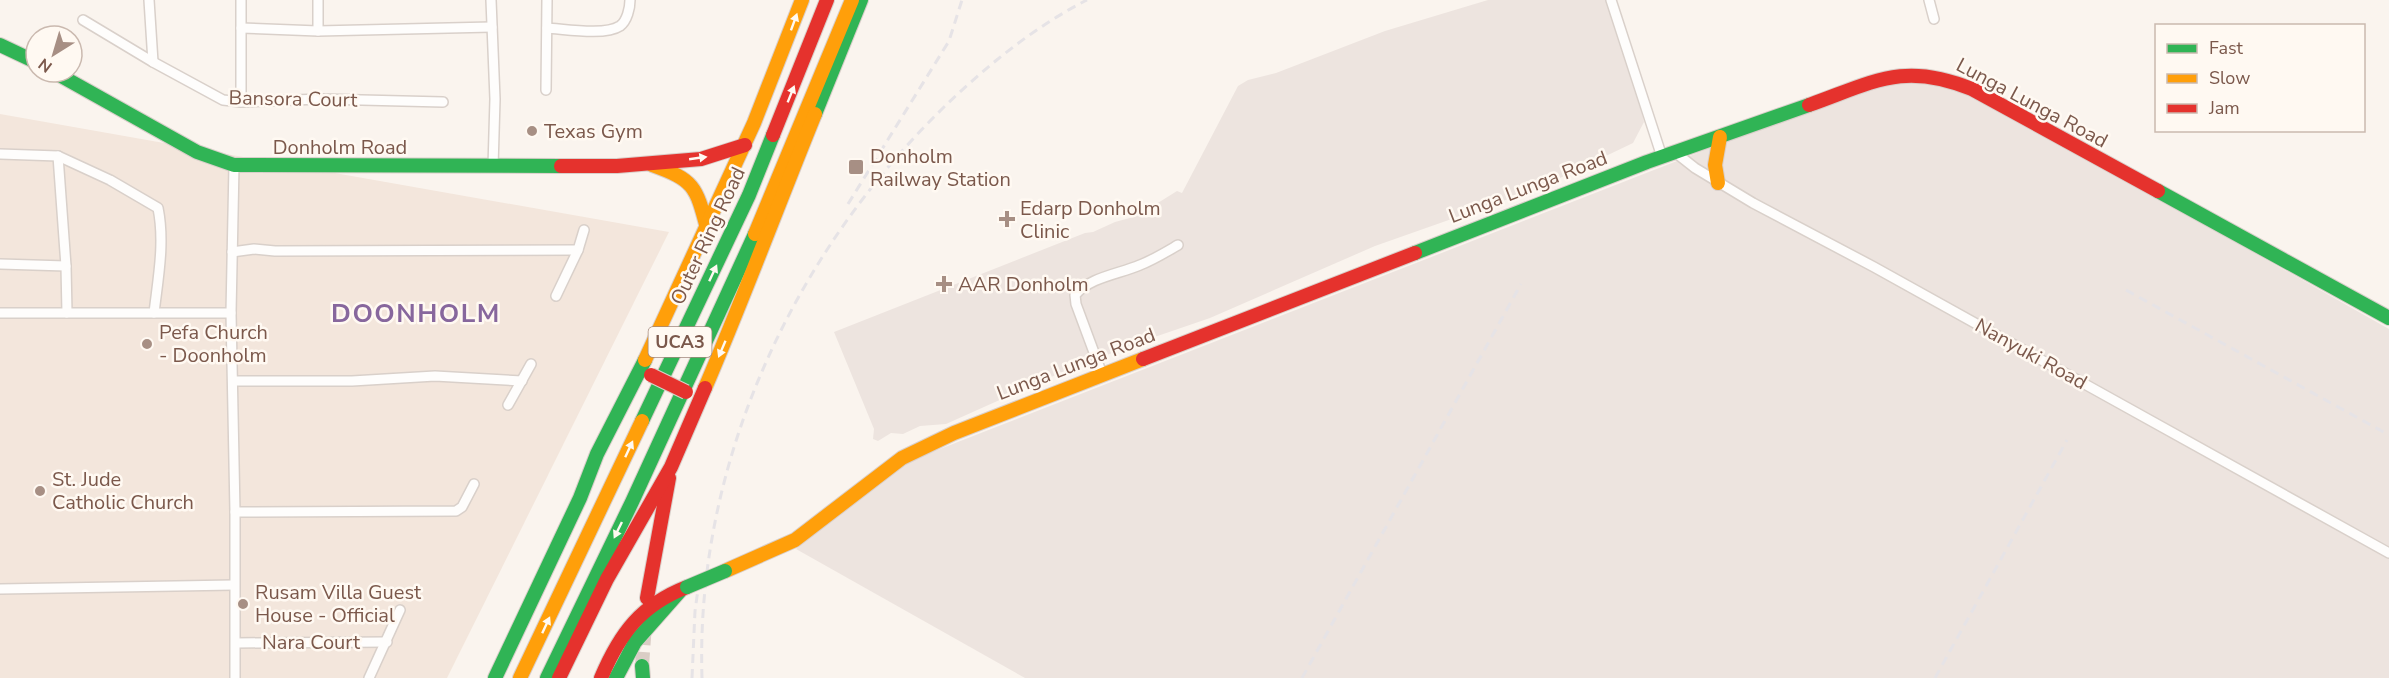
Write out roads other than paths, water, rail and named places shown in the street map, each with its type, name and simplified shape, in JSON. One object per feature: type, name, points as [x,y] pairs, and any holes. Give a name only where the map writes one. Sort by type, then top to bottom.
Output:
[{"type":"main road","name":"UCA3","points":[[745,145],[802,0]]},
{"type":"main road","name":"Outer Ring Road","points":[[520,678],[749,195],[827,0]]},
{"type":"main road","name":"UCA3","points":[[547,678],[632,502],[772,198],[852,0]]},
{"type":"main road","name":"UCA3","points":[[559,678],[607,579],[671,467],[739,310],[770,224],[807,139],[861,0]]},
{"type":"main road","points":[[0,45],[24,56]]},
{"type":"main road","name":"Lunga Lunga Road","points":[[601,678],[619,639],[635,619],[668,592],[725,571],[795,540],[902,458],[954,433],[1662,157],[1890,76],[1916,73],[1942,77],[1972,89],[2389,318]]},
{"type":"main road","name":"Donholm Road","points":[[75,84],[197,152],[234,165],[493,167],[650,165]]},
{"type":"main road","points":[[1718,183],[1715,165],[1720,137]]},
{"type":"main road","points":[[650,165],[666,161],[701,159],[745,145]]},
{"type":"main road","name":"Outer Ring Road","points":[[495,678],[580,498],[597,454],[645,373],[673,295],[745,145]]},
{"type":"main road","points":[[650,165],[678,174],[693,185],[707,228]]},
{"type":"main road","points":[[645,373],[699,399]]},
{"type":"main road","points":[[647,598],[671,467]]},
{"type":"main road","name":"Lunga Lunga Road","points":[[616,678],[621,662],[632,645],[685,587]]},
{"type":"street","points":[[149,0],[153,62]]},
{"type":"street","points":[[241,0],[241,102]]},
{"type":"street","points":[[318,0],[318,31]]},
{"type":"street","points":[[491,0],[495,99],[493,167]]},
{"type":"street","points":[[546,90],[547,0]]},
{"type":"street","points":[[547,28],[589,31],[618,28],[624,22],[630,0]]},
{"type":"street","points":[[1611,0],[1662,157]]},
{"type":"street","points":[[1929,0],[1934,19]]},
{"type":"street","name":"Bansora Court","points":[[83,20],[223,100],[241,102],[321,99],[443,102]]},
{"type":"street","points":[[241,28],[318,31],[492,27]]},
{"type":"street","name":"Nanyuki Road","points":[[1676,153],[1718,183],[2389,553]]},
{"type":"street","points":[[0,154],[58,156],[110,180],[158,208],[161,224],[161,250],[154,313]]},
{"type":"street","points":[[58,156],[67,313]]},
{"type":"street","points":[[234,165],[231,313],[235,512],[235,678]]},
{"type":"street","points":[[556,296],[578,250],[584,230]]},
{"type":"street","points":[[1102,374],[1076,304],[1075,295],[1081,288],[1099,279],[1141,265],[1178,245]]},
{"type":"street","points":[[232,252],[254,249],[275,251],[578,250]]},
{"type":"street","points":[[0,264],[66,266]]},
{"type":"street","points":[[0,313],[231,313]]},
{"type":"street","points":[[508,405],[531,364]]},
{"type":"street","points":[[233,381],[352,381],[435,376],[522,381]]},
{"type":"street","points":[[235,512],[456,511],[462,507],[474,484]]},
{"type":"street","points":[[0,589],[234,585]]},
{"type":"street","points":[[369,678],[400,610]]},
{"type":"street","name":"Nara Court","points":[[236,643],[387,642]]},
{"type":"tunnel","points":[[642,666],[645,624]]},
{"type":"railway","points":[[848,204],[949,41],[962,0]]},
{"type":"railway","points":[[702,678],[704,598],[715,520],[735,443],[763,369],[798,297],[840,230],[888,167],[942,109],[975,78],[1029,35],[1087,0]]},
{"type":"railway","points":[[1302,678],[1521,284]]},
{"type":"railway","points":[[2126,290],[2389,435]]},
{"type":"railway","points":[[1935,678],[2067,440]]},
{"type":"railway","points":[[692,678],[695,611],[699,582]]},
{"type":"place","name":"Texas Gym","points":[[532,131]]},
{"type":"place","name":"Donholm Railway Station","points":[[856,167]]},
{"type":"place","name":"Edarp Donholm Clinic","points":[[1007,219]]},
{"type":"place","name":"AAR Donholm","points":[[944,284]]},
{"type":"place","name":"Pefa Church - Doonholm","points":[[147,344]]},
{"type":"place","name":"St. Jude Catholic Church","points":[[40,491]]},
{"type":"place","name":"Rusam Villa Guest House - Official","points":[[243,604]]},
{"type":"district","name":"DOONHOLM","points":[[416,313]]}]
